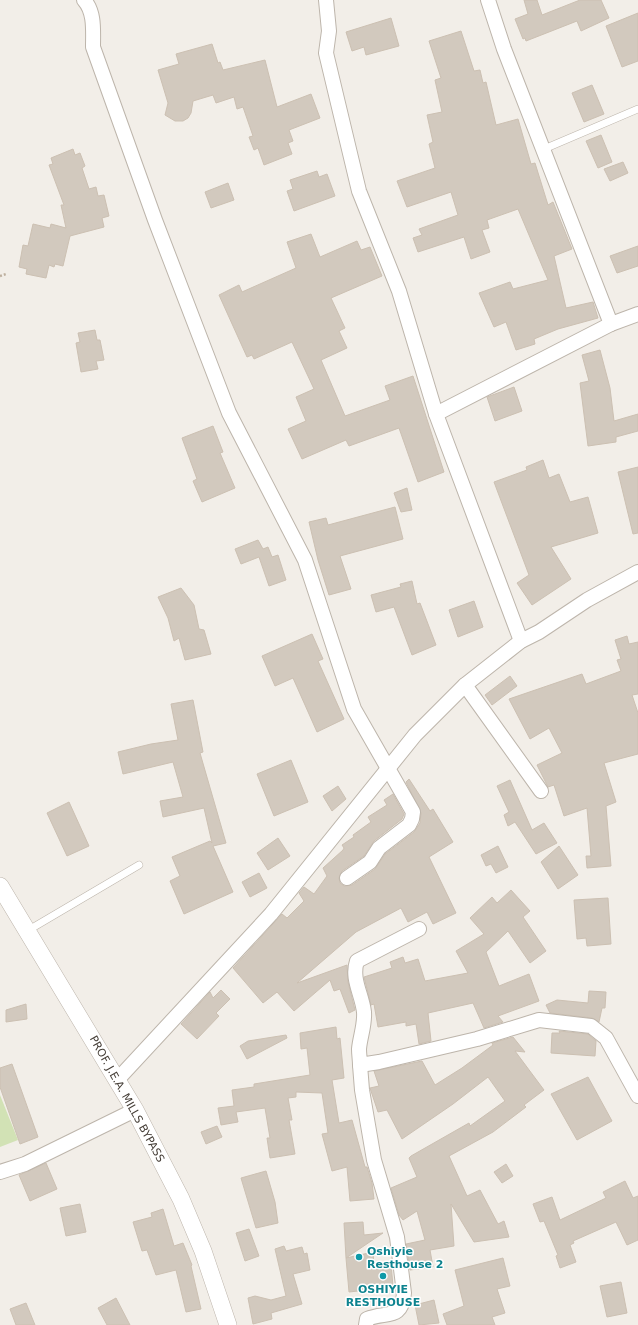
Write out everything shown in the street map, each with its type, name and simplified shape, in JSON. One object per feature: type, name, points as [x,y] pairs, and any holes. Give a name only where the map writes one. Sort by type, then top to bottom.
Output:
[{"type":"street","points":[[84,0],[88,5],[93,24],[93,47],[155,220],[229,413],[305,560],[354,709],[413,812],[409,825],[379,848],[370,862],[347,878]]},
{"type":"street","points":[[326,0],[329,31],[326,53],[359,191],[399,291],[436,414],[520,641]]},
{"type":"street","points":[[488,0],[504,49],[612,324]]},
{"type":"street","points":[[436,414],[612,324],[638,314]]},
{"type":"street","points":[[118,1079],[271,914],[388,768],[416,735],[465,685],[520,641],[539,632],[587,600],[638,572]]},
{"type":"street","points":[[465,685],[541,791]]},
{"type":"street","name":"PROF. J.E.A. MILLS BYPASS","points":[[0,886],[118,1079],[135,1110],[181,1199],[203,1251],[228,1325]]},
{"type":"street","points":[[366,1325],[367,1319],[378,1314],[389,1316],[397,1312],[404,1300],[404,1293],[397,1237],[374,1160],[362,1090],[359,1049],[364,1022],[364,1012],[355,978],[357,961],[419,929]]},
{"type":"street","points":[[360,1064],[379,1062],[477,1039],[539,1020],[591,1026],[606,1038],[638,1096]]},
{"type":"street","points":[[0,1172],[25,1164],[135,1110]]},
{"type":"lane","points":[[544,149],[638,109]]},
{"type":"lane","points":[[27,931],[140,865]]},
{"type":"path","points":[[0,276],[6,274]]},
{"type":"green space","points":[[0,1095],[18,1140],[0,1147]]},
{"type":"building","points":[[524,0],[537,0],[542,15],[580,0],[601,0],[609,18],[581,31],[577,21],[526,41],[525,38],[523,39],[515,19],[528,14]]},
{"type":"building","points":[[638,13],[638,61],[622,67],[606,26]]},
{"type":"building","points":[[391,18],[399,46],[366,55],[364,47],[352,51],[346,32]]},
{"type":"building","points":[[461,31],[474,71],[480,70],[483,83],[486,82],[496,125],[518,119],[531,164],[535,163],[548,205],[553,202],[572,249],[554,256],[566,308],[593,302],[598,318],[558,329],[534,339],[535,344],[516,350],[506,322],[494,327],[479,293],[510,282],[513,289],[548,280],[518,209],[487,220],[489,228],[482,230],[490,252],[471,259],[464,237],[418,252],[413,238],[422,235],[419,229],[458,215],[451,192],[407,207],[397,181],[435,168],[429,144],[433,142],[427,115],[442,112],[435,80],[441,78],[429,41]]},
{"type":"building","points":[[212,44],[218,63],[220,62],[223,70],[265,60],[277,107],[311,94],[320,118],[289,130],[293,141],[288,143],[292,154],[264,165],[258,148],[254,150],[249,137],[253,136],[243,107],[237,109],[234,97],[216,103],[213,95],[193,101],[191,113],[188,118],[183,121],[175,121],[165,115],[168,103],[158,70],[179,64],[176,54]]},
{"type":"building","points":[[592,85],[604,114],[584,122],[572,93]]},
{"type":"building","points":[[601,135],[612,162],[598,168],[586,141]]},
{"type":"building","points":[[73,149],[75,155],[80,153],[85,166],[82,168],[89,189],[96,187],[98,196],[104,195],[109,216],[102,218],[104,227],[70,236],[63,266],[55,264],[54,267],[49,265],[46,278],[26,274],[27,269],[19,267],[23,245],[28,246],[33,224],[50,228],[51,224],[66,228],[61,205],[64,205],[49,165],[53,164],[51,158]]},
{"type":"building","points":[[623,162],[628,173],[610,181],[604,169]]},
{"type":"building","points":[[317,171],[319,177],[327,174],[335,196],[294,211],[287,191],[293,189],[290,180]]},
{"type":"building","points":[[228,183],[234,200],[211,208],[205,192]]},
{"type":"building","points":[[311,234],[320,257],[357,241],[361,250],[370,247],[382,276],[331,298],[345,328],[339,331],[347,348],[321,360],[345,416],[390,400],[385,386],[413,376],[444,472],[418,482],[399,428],[349,446],[346,440],[302,459],[288,429],[306,421],[296,397],[314,389],[292,342],[254,359],[252,355],[247,357],[219,295],[239,285],[242,292],[296,268],[287,242]]},
{"type":"building","points":[[638,246],[638,266],[617,273],[610,256]]},
{"type":"building","points":[[95,330],[97,340],[100,340],[104,360],[96,361],[98,369],[81,372],[76,343],[80,342],[78,333]]},
{"type":"building","points":[[600,350],[610,388],[614,421],[638,414],[638,431],[616,437],[616,442],[588,446],[580,383],[589,381],[582,355]]},
{"type":"building","points":[[514,387],[522,411],[495,421],[487,397]]},
{"type":"building","points":[[213,426],[223,452],[220,453],[235,488],[202,502],[193,481],[197,479],[182,438]]},
{"type":"building","points":[[543,460],[549,478],[559,474],[570,502],[588,497],[598,533],[551,547],[571,579],[532,605],[517,583],[529,575],[494,482],[527,470],[526,467]]},
{"type":"building","points":[[638,467],[638,533],[633,534],[618,472]]},
{"type":"building","points":[[407,488],[412,510],[401,512],[394,493]]},
{"type":"building","points":[[395,507],[403,539],[340,556],[351,589],[329,595],[318,560],[309,522],[326,518],[328,525]]},
{"type":"building","points":[[258,540],[263,549],[268,547],[272,557],[278,555],[286,580],[269,586],[259,557],[241,564],[235,549]]},
{"type":"building","points":[[412,581],[417,604],[420,603],[436,645],[412,655],[394,607],[376,612],[371,595],[401,587],[400,584]]},
{"type":"building","points":[[181,588],[194,605],[199,629],[204,630],[211,654],[185,660],[179,638],[174,641],[168,618],[158,597]]},
{"type":"building","points":[[474,601],[483,627],[458,637],[449,610]]},
{"type":"building","points":[[312,634],[323,659],[318,661],[344,719],[317,732],[293,678],[275,686],[262,656]]},
{"type":"building","points":[[627,636],[629,644],[638,642],[638,694],[632,695],[638,713],[638,754],[604,763],[616,802],[606,806],[611,866],[587,868],[586,856],[591,856],[587,808],[564,816],[554,785],[548,787],[537,765],[562,753],[549,728],[530,739],[509,699],[582,674],[586,684],[621,671],[617,660],[621,659],[615,640]]},
{"type":"building","points":[[510,676],[517,686],[492,705],[485,695]]},
{"type":"building","points":[[193,700],[203,752],[200,753],[226,843],[213,846],[233,892],[184,914],[170,881],[180,876],[172,857],[210,841],[212,843],[204,808],[163,817],[160,801],[183,797],[173,762],[123,774],[118,752],[151,744],[178,740],[171,704]]},
{"type":"building","points":[[291,760],[308,802],[274,816],[257,774]]},
{"type":"building","points":[[409,779],[430,811],[433,809],[453,842],[429,857],[456,913],[433,924],[427,912],[408,922],[401,908],[356,932],[297,983],[347,965],[348,982],[355,1010],[349,1013],[340,989],[334,991],[330,980],[294,1011],[277,992],[263,1003],[233,968],[282,914],[287,918],[304,901],[299,893],[304,887],[314,894],[327,876],[323,868],[343,850],[344,848],[342,845],[371,822],[368,817],[387,805],[384,800],[393,794],[404,814],[402,819],[374,841],[364,856],[342,871],[339,878],[340,883],[344,886],[352,885],[375,869],[385,854],[414,832],[420,823],[421,813],[406,782]]},
{"type":"building","points":[[510,780],[532,830],[544,823],[557,843],[536,854],[515,822],[508,826],[504,815],[509,812],[497,786]]},
{"type":"building","points":[[338,786],[346,799],[332,811],[323,796]]},
{"type":"building","points":[[69,802],[89,846],[67,856],[47,813]]},
{"type":"building","points":[[278,838],[290,856],[268,870],[257,853]]},
{"type":"building","points":[[498,846],[508,867],[496,873],[491,864],[486,866],[481,855]]},
{"type":"building","points":[[559,846],[578,875],[558,889],[541,862]]},
{"type":"building","points":[[259,873],[267,888],[250,897],[242,882]]},
{"type":"building","points":[[511,890],[530,911],[523,917],[546,951],[530,963],[508,931],[486,952],[499,986],[529,974],[539,1001],[498,1016],[503,1022],[484,1028],[473,1003],[428,1013],[431,1041],[419,1044],[416,1024],[406,1026],[406,1022],[378,1027],[374,1004],[371,1005],[364,977],[392,968],[390,962],[403,957],[405,963],[418,959],[425,981],[468,973],[456,951],[484,934],[470,918],[492,897],[497,903]]},
{"type":"building","points":[[608,898],[611,944],[587,946],[586,938],[577,939],[574,900]]},
{"type":"building","points":[[221,990],[230,999],[216,1013],[219,1016],[197,1039],[181,1024],[210,992],[213,998]]},
{"type":"building","points":[[589,991],[606,992],[605,1008],[602,1008],[599,1022],[592,1018],[550,1013],[546,1005],[557,1000],[588,1003]]},
{"type":"building","points":[[26,1004],[27,1019],[6,1022],[6,1010]]},
{"type":"building","points":[[336,1027],[337,1039],[340,1038],[344,1078],[332,1080],[339,1123],[352,1120],[365,1167],[367,1167],[372,1183],[374,1199],[350,1201],[347,1167],[332,1171],[322,1134],[328,1133],[322,1093],[296,1092],[296,1097],[288,1098],[292,1120],[289,1120],[295,1154],[270,1158],[267,1138],[270,1138],[265,1108],[236,1112],[238,1122],[221,1125],[218,1108],[234,1106],[232,1090],[254,1087],[254,1084],[310,1075],[307,1048],[301,1049],[300,1033]]},
{"type":"building","points":[[559,1031],[588,1034],[596,1041],[595,1056],[551,1053],[552,1033],[560,1033]]},
{"type":"building","points":[[286,1035],[287,1038],[247,1059],[240,1046],[248,1041]]},
{"type":"building","points":[[513,1037],[525,1052],[515,1051],[544,1090],[524,1105],[526,1107],[493,1132],[449,1156],[467,1196],[480,1190],[498,1224],[504,1221],[509,1237],[474,1242],[451,1204],[454,1246],[430,1250],[433,1267],[410,1270],[406,1244],[425,1240],[417,1211],[403,1220],[399,1215],[391,1188],[417,1177],[409,1158],[411,1156],[469,1123],[470,1126],[505,1101],[488,1077],[453,1104],[402,1139],[387,1110],[378,1112],[370,1088],[379,1086],[374,1071],[422,1061],[435,1085],[462,1068],[493,1045],[492,1043]]},
{"type":"building","points":[[12,1064],[38,1137],[20,1144],[0,1087],[0,1068]]},
{"type":"building","points":[[588,1077],[612,1121],[577,1140],[551,1094]]},
{"type":"building","points":[[217,1126],[222,1137],[206,1144],[201,1132]]},
{"type":"building","points":[[46,1163],[57,1189],[30,1201],[19,1175]]},
{"type":"building","points":[[506,1164],[513,1176],[502,1183],[494,1172]]},
{"type":"building","points":[[266,1171],[275,1202],[278,1223],[256,1228],[241,1178]]},
{"type":"building","points":[[625,1181],[633,1198],[638,1196],[638,1240],[627,1245],[616,1222],[573,1241],[574,1243],[570,1245],[576,1262],[560,1268],[556,1256],[558,1255],[544,1221],[540,1222],[533,1204],[552,1197],[560,1220],[606,1198],[603,1192]]},
{"type":"building","points":[[80,1204],[86,1232],[66,1236],[60,1208]]},
{"type":"building","points":[[163,1209],[174,1246],[183,1243],[192,1265],[201,1309],[186,1312],[176,1270],[156,1275],[147,1250],[142,1251],[133,1222],[152,1217],[151,1213]]},
{"type":"building","points":[[363,1222],[364,1235],[383,1233],[346,1258],[344,1223]]},
{"type":"building","points":[[249,1229],[259,1256],[245,1261],[236,1233]]},
{"type":"building","points":[[284,1246],[286,1251],[302,1247],[304,1254],[307,1253],[310,1270],[293,1274],[302,1304],[271,1313],[272,1319],[253,1324],[248,1298],[255,1296],[271,1300],[286,1296],[275,1249]]},
{"type":"building","points":[[373,1252],[374,1266],[391,1264],[393,1286],[366,1288],[367,1290],[349,1292],[346,1258]]},
{"type":"building","points":[[503,1258],[510,1286],[497,1289],[505,1313],[492,1317],[495,1325],[447,1325],[443,1314],[464,1306],[455,1270]]},
{"type":"building","points":[[621,1282],[627,1313],[607,1317],[600,1286]]},
{"type":"building","points":[[116,1298],[130,1325],[107,1325],[98,1308]]},
{"type":"building","points":[[434,1300],[439,1323],[419,1325],[415,1305]]},
{"type":"building","points":[[26,1303],[35,1325],[16,1325],[10,1309]]},
{"type":"place","name":"Oshiyie Resthouse 2","points":[[359,1257]]},
{"type":"place","name":"OSHIYIE RESTHOUSE","points":[[383,1276]]}]
